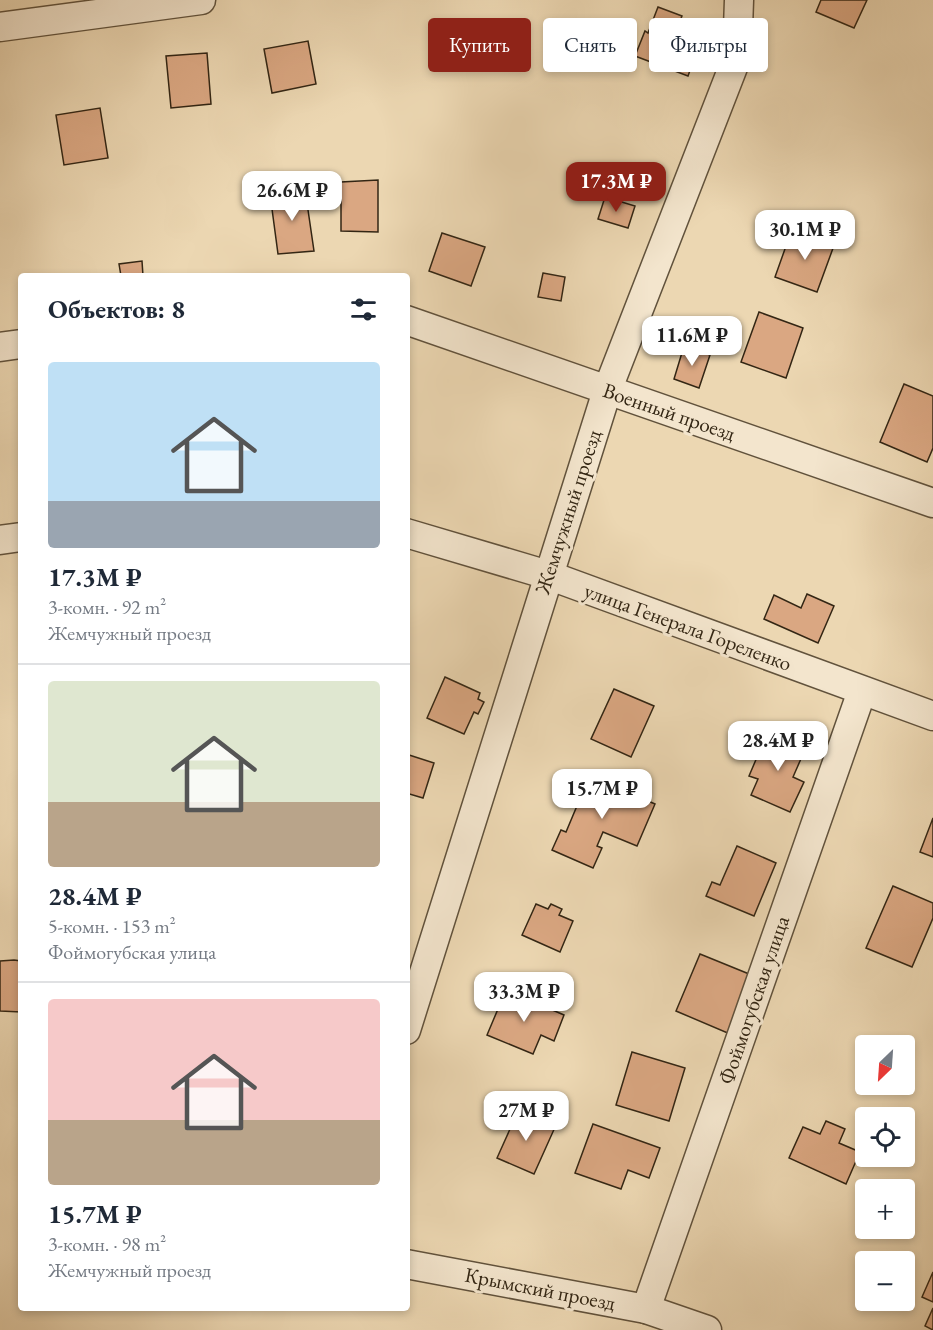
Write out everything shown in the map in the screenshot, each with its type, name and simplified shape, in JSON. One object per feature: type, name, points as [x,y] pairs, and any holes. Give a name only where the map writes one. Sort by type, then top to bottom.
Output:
[{"type":"street","points":[[0,27],[201,0]]},
{"type":"street","name":"Жемчужный проезд","points":[[410,1017],[607,391],[737,57],[739,0]]},
{"type":"street","name":"Военный проезд","points":[[410,321],[933,503]]},
{"type":"street","points":[[0,347],[18,344]]},
{"type":"street","name":"улица Генерала Гореленко","points":[[410,534],[548,575],[933,716]]},
{"type":"street","points":[[0,540],[18,537]]},
{"type":"street","name":"Фоймогубская улица","points":[[646,1309],[862,691]]},
{"type":"street","name":"Крымский проезд","points":[[410,1265],[646,1309],[707,1330]]},
{"type":"building","points":[[821,0],[867,0],[854,28],[816,12]]},
{"type":"building","points":[[658,7],[682,16],[681,18],[654,18]]},
{"type":"building","points":[[649,30],[649,61],[637,57],[645,31],[648,33]]},
{"type":"building","points":[[308,41],[316,84],[272,93],[264,49]]},
{"type":"building","points":[[207,53],[211,104],[171,108],[166,56]]},
{"type":"building","points":[[677,72],[689,72],[688,76]]},
{"type":"building","points":[[100,108],[108,158],[64,165],[56,115]]},
{"type":"building","points":[[378,180],[378,232],[341,231],[341,182]]},
{"type":"building","points":[[307,189],[314,251],[278,254],[270,194]]},
{"type":"building","points":[[605,197],[635,206],[628,228],[598,219]]},
{"type":"building","points":[[791,232],[819,242],[821,235],[836,240],[817,292],[775,277]]},
{"type":"building","points":[[442,233],[485,247],[471,286],[429,271]]},
{"type":"building","points":[[142,261],[143,273],[120,273],[119,264]]},
{"type":"building","points":[[543,273],[565,277],[561,301],[538,297]]},
{"type":"building","points":[[759,312],[803,328],[786,378],[741,362]]},
{"type":"building","points":[[684,346],[710,355],[699,388],[674,379]]},
{"type":"building","points":[[904,384],[933,396],[933,448],[927,462],[880,442]]},
{"type":"building","points":[[807,594],[834,606],[818,643],[764,619],[774,595],[801,608]]},
{"type":"building","points":[[445,677],[480,693],[478,699],[484,702],[478,714],[474,712],[464,734],[427,718]]},
{"type":"building","points":[[614,689],[654,706],[631,757],[591,739]]},
{"type":"building","points":[[766,736],[783,743],[786,736],[807,745],[793,777],[804,782],[790,812],[751,795],[758,779],[749,776]]},
{"type":"building","points":[[410,755],[434,763],[423,798],[410,794]]},
{"type":"building","points":[[583,773],[655,804],[637,846],[603,832],[597,846],[602,848],[593,868],[552,850],[561,830],[566,832],[579,801],[572,797]]},
{"type":"building","points":[[933,818],[933,857],[920,852]]},
{"type":"building","points":[[737,846],[776,863],[754,916],[706,896],[712,882],[720,885]]},
{"type":"building","points":[[893,886],[933,903],[933,918],[912,967],[866,948]]},
{"type":"building","points":[[536,904],[548,909],[551,904],[562,909],[559,915],[573,921],[560,952],[522,935]]},
{"type":"building","points":[[700,954],[754,976],[730,1034],[676,1011]]},
{"type":"building","points":[[0,961],[18,961],[18,1012],[0,1011]]},
{"type":"building","points":[[506,990],[564,1015],[554,1041],[541,1035],[533,1054],[487,1035]]},
{"type":"building","points":[[632,1052],[685,1068],[669,1121],[616,1105]]},
{"type":"building","points":[[519,1109],[556,1125],[534,1174],[497,1158]]},
{"type":"building","points":[[826,1121],[845,1129],[839,1143],[855,1150],[855,1163],[846,1184],[789,1158],[803,1127],[820,1134]]},
{"type":"building","points":[[593,1124],[660,1148],[649,1178],[628,1170],[621,1189],[575,1173]]},
{"type":"building","points":[[933,1272],[933,1302],[922,1297]]},
{"type":"building","points":[[933,1308],[933,1330],[925,1326]]}]
